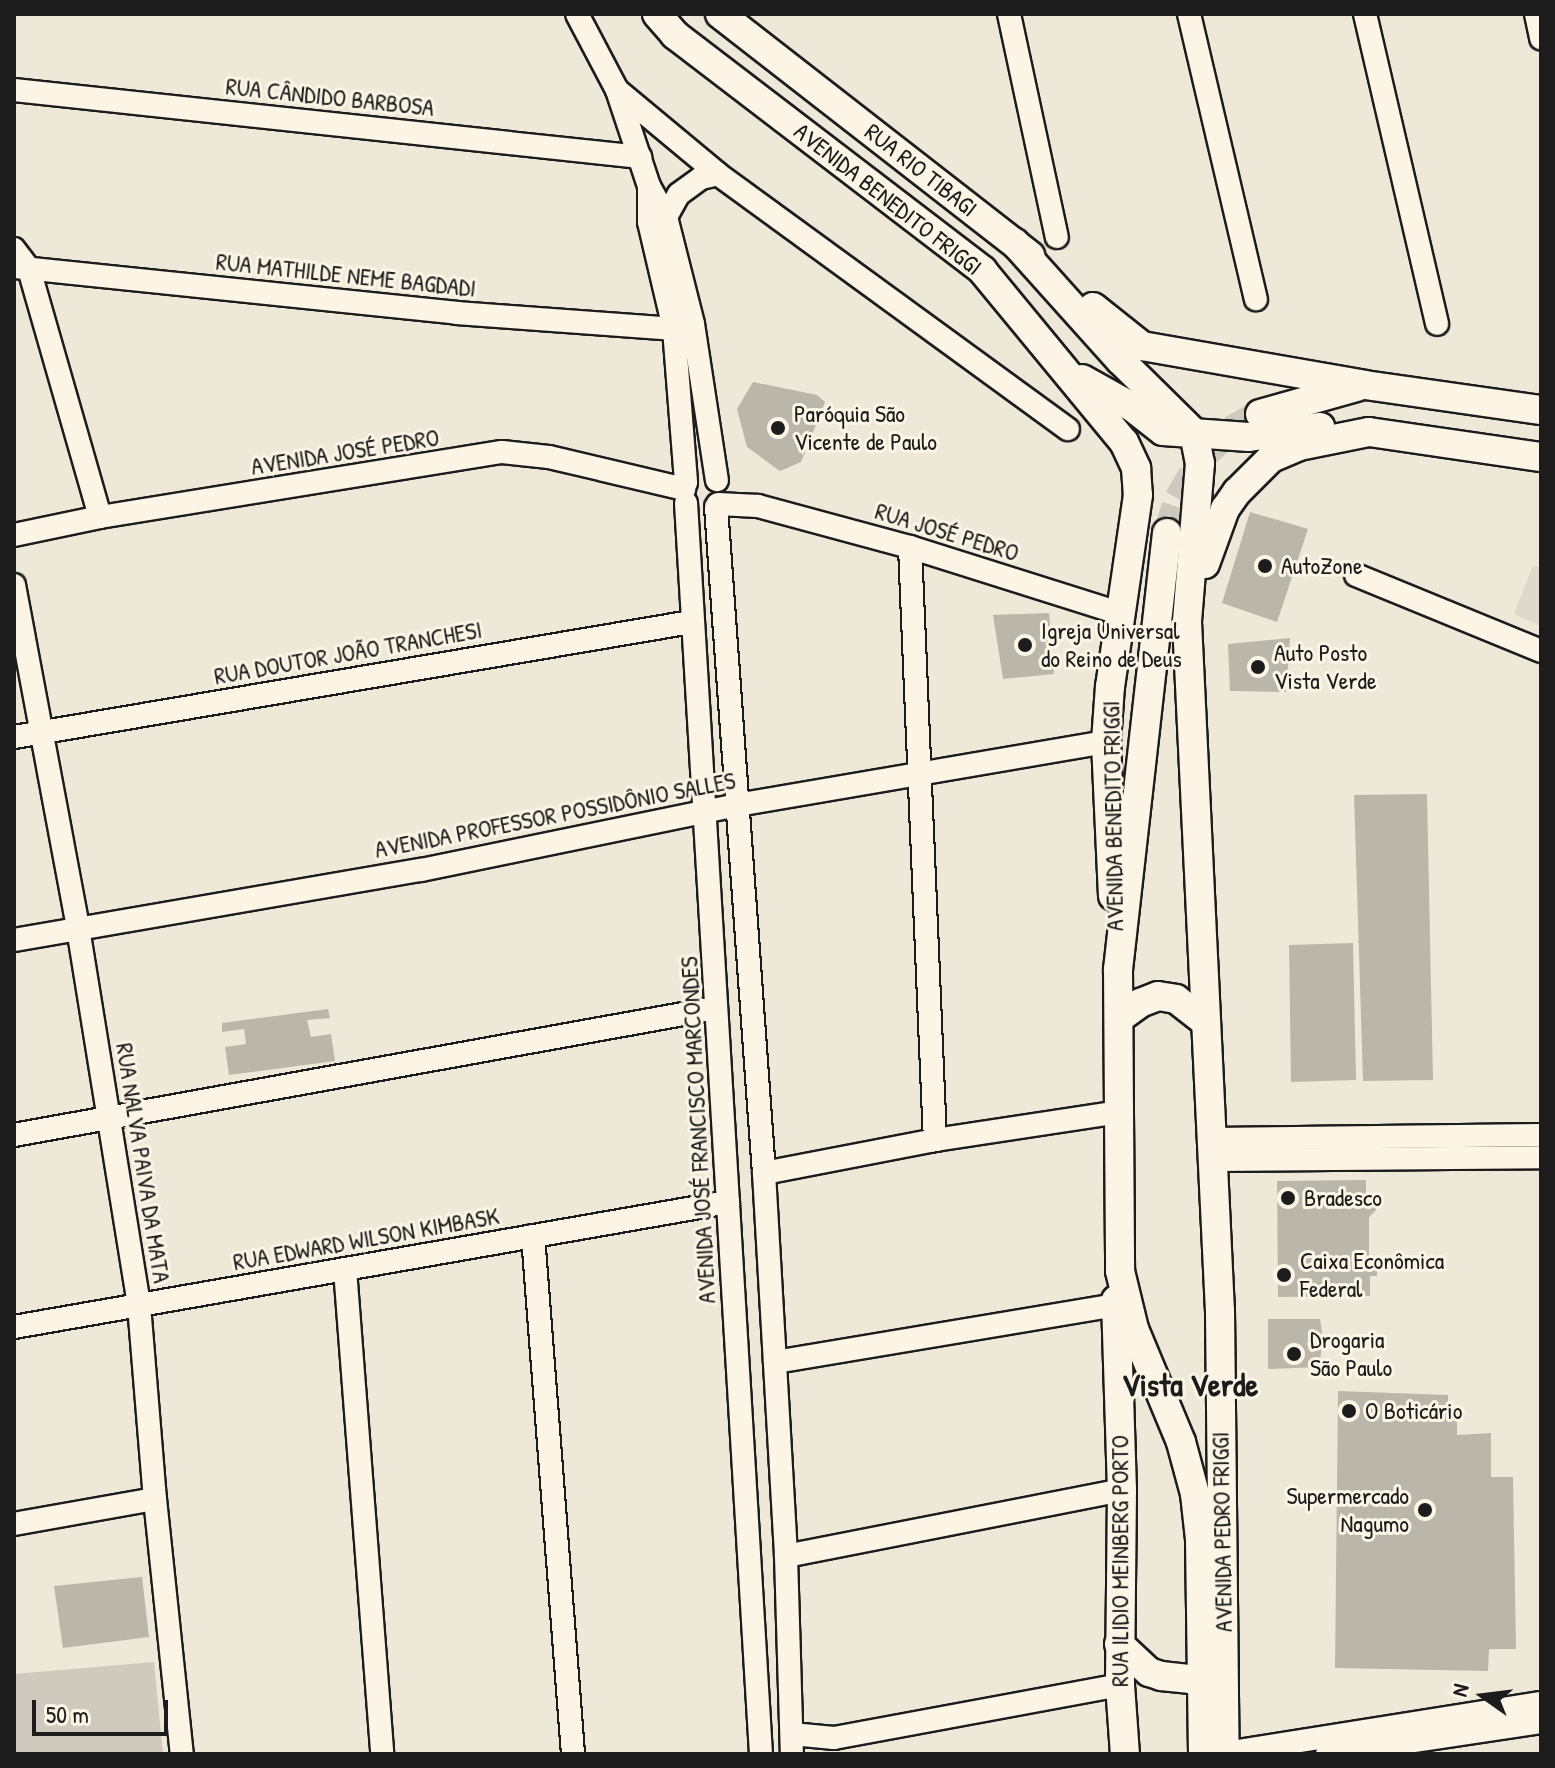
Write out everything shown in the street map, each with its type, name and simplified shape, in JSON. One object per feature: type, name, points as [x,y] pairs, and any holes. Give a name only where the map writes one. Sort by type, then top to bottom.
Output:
[{"type":"main road","name":"AVENIDA BENEDITO FRIGGI","points":[[657,14],[675,35],[982,270],[1124,442],[1136,468],[1138,495],[1119,613],[1106,742],[1121,1017],[1120,1271],[1134,1329],[1181,1442],[1195,1494],[1212,1669]]},
{"type":"main road","name":"RUA RIO TIBAGI","points":[[720,14],[1015,243],[1142,346],[1365,385],[1541,410]]},
{"type":"main road","points":[[1015,243],[1120,360],[1194,433],[1201,482],[1187,622],[1205,1022],[1214,1150]]},
{"type":"main road","points":[[1067,371],[1132,407],[1163,431],[1249,437],[1324,427],[1541,457]]},
{"type":"main road","points":[[1260,414],[1365,385]]},
{"type":"main road","points":[[1187,622],[1212,540],[1225,509],[1249,477],[1271,458],[1299,446],[1369,432]]},
{"type":"main road","name":"AVENIDA BENEDITO FRIGGI","points":[[1118,969],[1167,533]]},
{"type":"main road","points":[[1121,1017],[1158,996],[1176,999],[1191,1007],[1205,1022]]},
{"type":"main road","name":"AVENIDA PEDRO FRIGGI","points":[[1214,1150],[1220,1311],[1212,1669],[1218,1754]]},
{"type":"main road","name":"RUA ILIDIO MEINBERG PORTO","points":[[1120,1271],[1116,1305],[1122,1490],[1119,1644],[1125,1754]]},
{"type":"main road","points":[[1119,1644],[1149,1672],[1179,1679],[1212,1669]]},
{"type":"street","name":"AVENIDA JOSÉ FRANCISCO MARCONDES","points":[[577,14],[617,90],[649,186],[666,217],[693,324],[718,494],[764,1173],[786,1556],[792,1744]]},
{"type":"street","points":[[1009,14],[1057,237]]},
{"type":"street","points":[[1189,14],[1256,299]]},
{"type":"street","points":[[1365,14],[1437,324]]},
{"type":"street","points":[[1536,14],[1541,38]]},
{"type":"street","name":"RUA CÂNDIDO BARBOSA","points":[[14,90],[640,157]]},
{"type":"street","points":[[617,90],[718,174],[1068,429]]},
{"type":"street","points":[[666,217],[679,194],[701,178],[718,174]]},
{"type":"street","name":"AVENIDA JOSÉ FRANCISCO MARCONDES","points":[[649,186],[649,222],[674,329],[686,491],[691,622],[706,812],[761,1754]]},
{"type":"street","points":[[14,249],[100,517]]},
{"type":"street","name":"RUA MATHILDE NEME BAGDADI","points":[[21,268],[457,313],[674,329]]},
{"type":"street","name":"AVENIDA JOSÉ PEDRO","points":[[14,535],[100,517],[502,452],[549,457],[686,491]]},
{"type":"street","points":[[704,474],[718,494],[698,512],[686,491],[704,474]]},
{"type":"street","name":"RUA JOSÉ PEDRO","points":[[718,494],[910,547],[1119,613]]},
{"type":"street","points":[[910,547],[935,1140]]},
{"type":"street","points":[[1356,575],[1541,651]]},
{"type":"street","name":"RUA NALVA PAIVA DA MATA","points":[[14,585],[78,928],[139,1305],[155,1499],[182,1754]]},
{"type":"street","name":"RUA DOUTOR JOÃO TRANCHESI","points":[[14,737],[691,622]]},
{"type":"street","name":"AVENIDA PROFESSOR POSSIDÔNIO SALLES","points":[[14,940],[421,870],[737,805],[1106,742]]},
{"type":"street","points":[[14,1135],[716,1008]]},
{"type":"street","points":[[764,1173],[935,1140],[1121,1112]]},
{"type":"street","points":[[1214,1150],[1541,1135]]},
{"type":"street","points":[[1214,1150],[1541,1157]]},
{"type":"street","name":"RUA EDWARD WILSON KIMBASK","points":[[14,1327],[728,1202]]},
{"type":"street","points":[[533,1236],[573,1754]]},
{"type":"street","points":[[345,1269],[382,1754]]},
{"type":"street","points":[[775,1362],[1116,1305]]},
{"type":"street","points":[[786,1556],[1122,1490]]},
{"type":"street","points":[[14,1524],[155,1499]]},
{"type":"street","points":[[792,1744],[1120,1685]]},
{"type":"street","points":[[1218,1754],[1541,1703]]},
{"type":"street","points":[[1327,1754],[1541,1722]]},
{"type":"shaded area","points":[[1533,565],[1541,568],[1541,626],[1514,614]]},
{"type":"shaded area","points":[[154,1662],[163,1754],[14,1754],[14,1674]]},
{"type":"building","name":"Paróquia São Vicente de Paulo","points":[[753,382],[817,395],[825,402],[801,462],[780,471],[747,447],[737,409]]},
{"type":"building","name":"AutoZone","points":[[1250,512],[1308,529],[1277,622],[1222,603]]},
{"type":"building","name":"Igreja Universal do Reino de Deus","points":[[1049,613],[1054,674],[1003,679],[993,615]]},
{"type":"building","name":"Auto Posto Vista Verde","points":[[1290,638],[1286,692],[1230,691],[1228,644]]},
{"type":"building","points":[[1427,794],[1433,1080],[1363,1081],[1354,795]]},
{"type":"building","points":[[1353,943],[1356,1080],[1291,1082],[1289,945]]},
{"type":"building","points":[[328,1009],[330,1018],[307,1020],[311,1037],[331,1034],[335,1061],[229,1075],[225,1047],[246,1044],[244,1029],[222,1032],[222,1023]]},
{"type":"building","points":[[1366,1180],[1366,1195],[1377,1198],[1376,1210],[1369,1217],[1369,1255],[1377,1257],[1377,1276],[1370,1276],[1370,1296],[1278,1297],[1277,1181]]},
{"type":"building","name":"Drogaria São Paulo","points":[[1268,1319],[1320,1319],[1323,1340],[1319,1367],[1268,1369]]},
{"type":"building","name":"Supermercado Nagumo","points":[[1338,1391],[1448,1395],[1448,1411],[1457,1412],[1457,1435],[1491,1433],[1491,1477],[1513,1477],[1516,1649],[1489,1649],[1488,1671],[1335,1668]]},
{"type":"building","points":[[142,1577],[149,1637],[63,1648],[54,1586]]},
{"type":"tunnel","points":[[1167,533],[1178,499],[1203,456],[1231,430],[1260,414]]},
{"type":"place","name":"Paróquia São Vicente de Paulo","points":[[778,428]]},
{"type":"place","name":"AutoZone","points":[[1265,566]]},
{"type":"place","name":"Igreja Universal do Reino de Deus","points":[[1025,645]]},
{"type":"place","name":"Auto Posto Vista Verde","points":[[1258,667]]},
{"type":"place","name":"Bradesco","points":[[1288,1198]]},
{"type":"place","name":"Caixa Econômica Federal","points":[[1284,1275]]},
{"type":"place","name":"Drogaria São Paulo","points":[[1294,1354]]},
{"type":"place","name":"O Boticário","points":[[1349,1411]]},
{"type":"place","name":"Supermercado Nagumo","points":[[1425,1510]]},
{"type":"district","name":"Vista Verde","points":[[1190,1385]]}]
